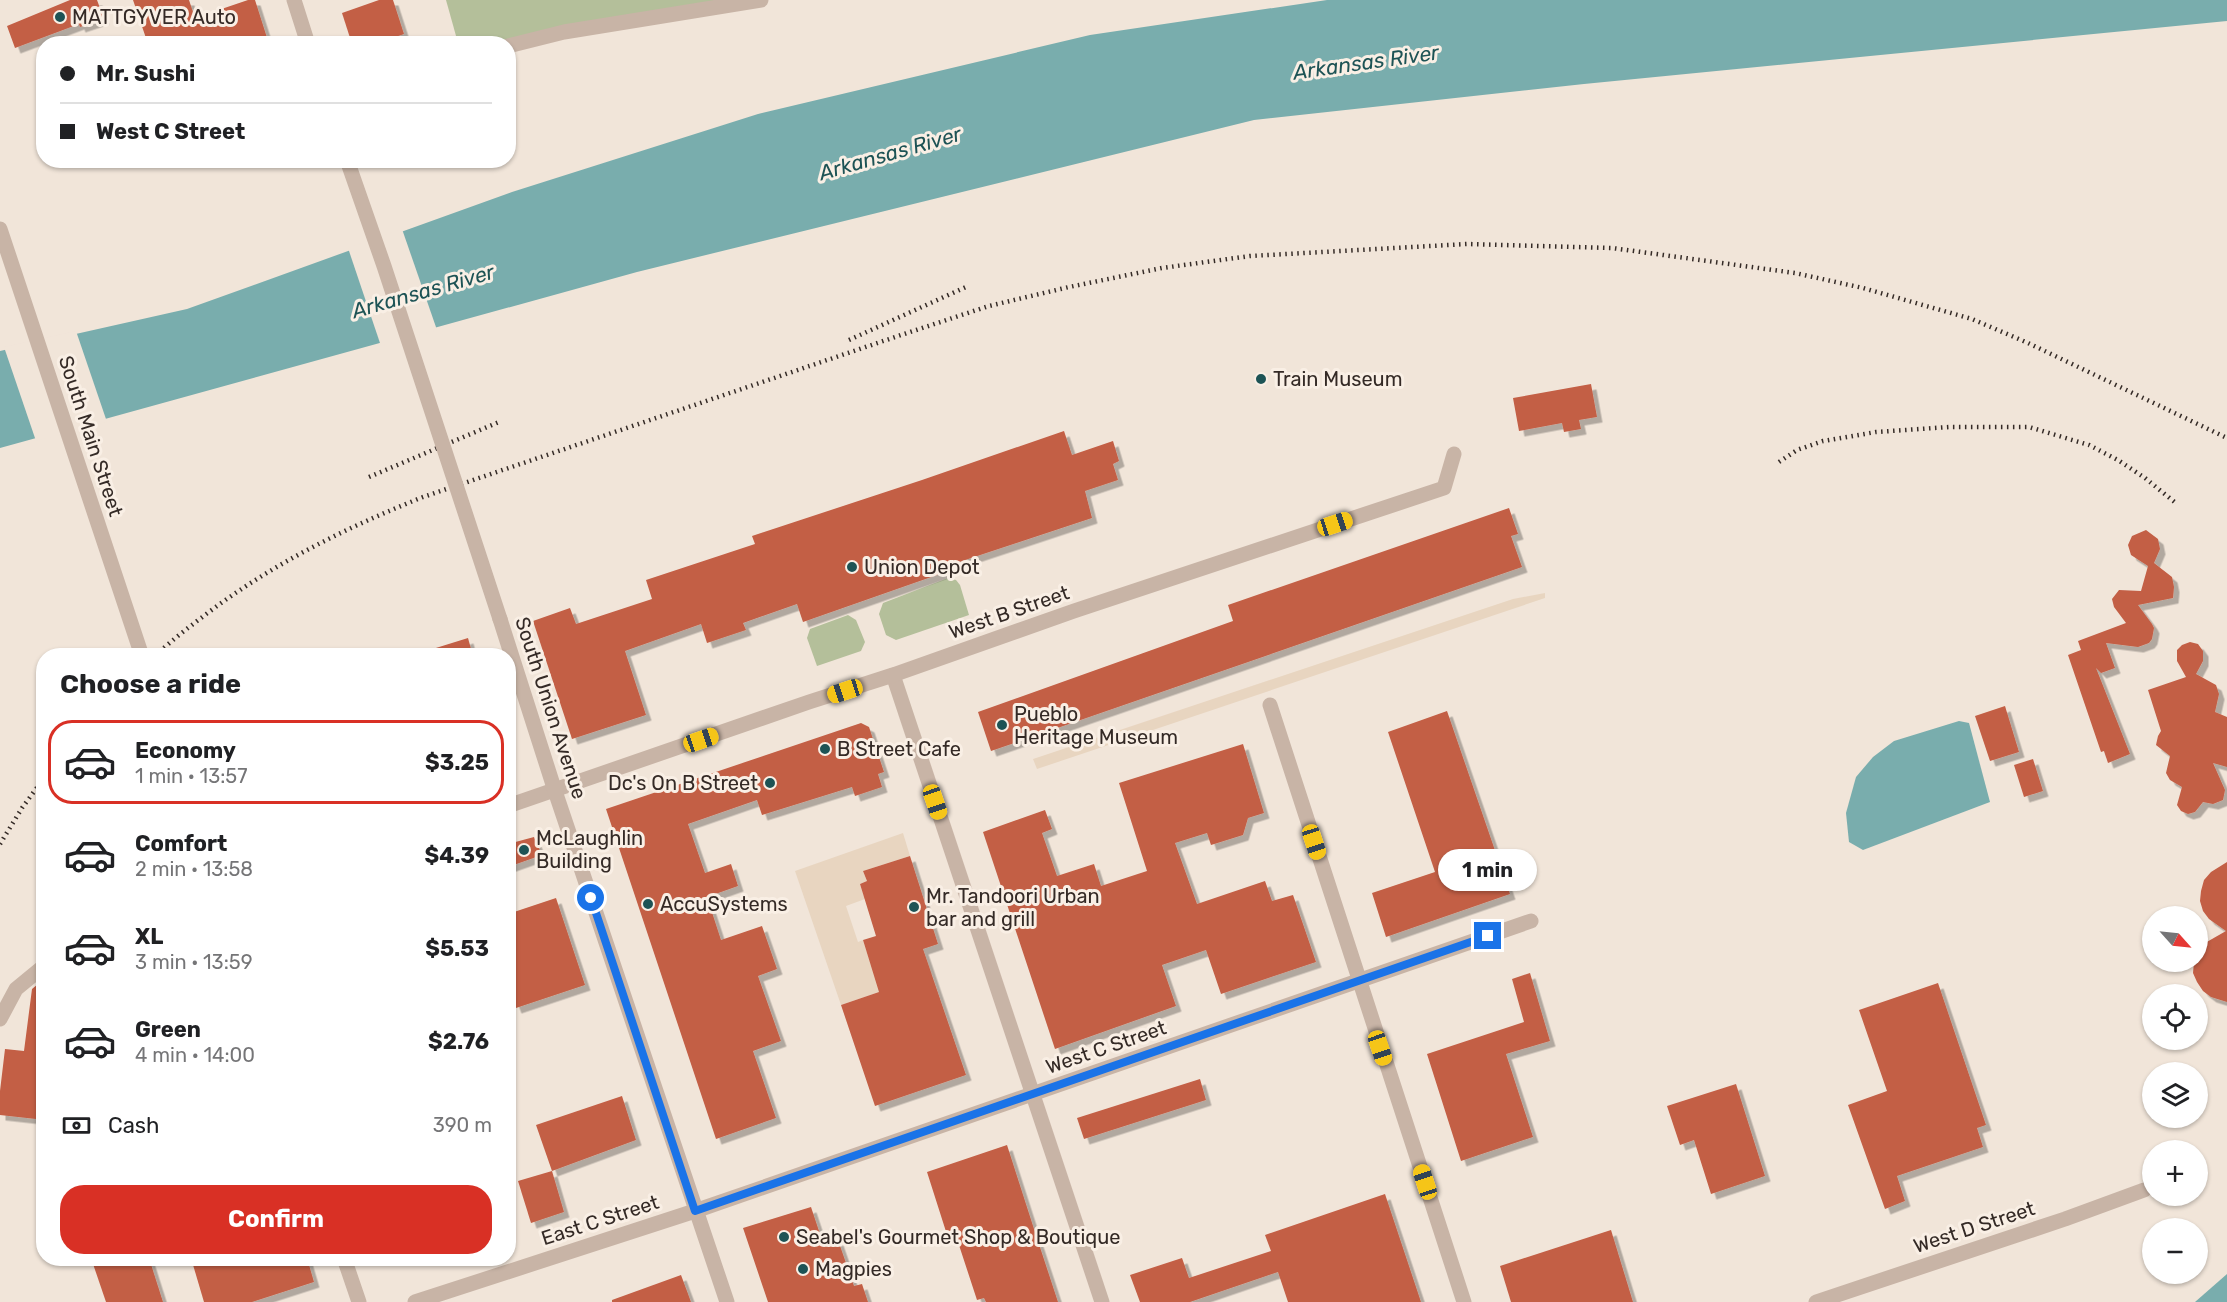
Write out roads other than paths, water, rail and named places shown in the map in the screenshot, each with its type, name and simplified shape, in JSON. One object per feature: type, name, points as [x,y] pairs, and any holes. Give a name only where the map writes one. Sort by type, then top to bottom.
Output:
[{"type":"street","points":[[294,0],[305,36]]},
{"type":"street","points":[[516,44],[564,32],[761,0]]},
{"type":"street","name":"South Union Avenue","points":[[350,168],[509,648]]},
{"type":"street","name":"South Main Street","points":[[0,229],[139,648]]},
{"type":"street","name":"West B Street","points":[[516,803],[1074,611],[1444,489],[1454,454]]},
{"type":"street","name":"South Union Avenue","points":[[516,668],[727,1302]]},
{"type":"street","points":[[893,675],[1102,1302]]},
{"type":"street","points":[[1270,705],[1464,1302]]},
{"type":"street","name":"West C Street","points":[[695,1211],[1531,921]]},
{"type":"street","points":[[0,1019],[16,989],[36,973]]},
{"type":"street","name":"West D Street","points":[[1816,1302],[2065,1219],[2142,1191]]},
{"type":"street","name":"East C Street","points":[[415,1302],[695,1211]]},
{"type":"street","points":[[347,1266],[359,1302]]},
{"type":"water","name":"Arkansas River","points":[[1327,0],[2227,0],[2227,21],[1584,84],[1254,120],[637,272],[0,448],[0,351],[187,309],[512,192],[758,114],[1090,35]]},
{"type":"water","points":[[1959,721],[1969,723],[1990,802],[1863,850],[1849,842],[1846,813],[1856,777],[1873,757],[1894,741]]},
{"type":"water","points":[[2227,1274],[2227,1302],[2195,1302]]},
{"type":"railway","points":[[164,648],[213,609],[288,560],[368,520],[423,497],[989,306],[1162,268],[1250,256],[1467,244],[1612,248],[1795,273],[1863,288],[1972,319],[2028,343],[2227,438]]},
{"type":"railway","points":[[849,340],[966,287]]},
{"type":"railway","points":[[369,477],[499,422]]},
{"type":"railway","points":[[1779,462],[1797,450],[1823,441],[1876,432],[1949,427],[2029,427],[2089,445],[2118,460],[2177,504]]},
{"type":"railway","points":[[0,844],[36,789]]},
{"type":"place","name":"MATTGYVER Auto","points":[[60,17]]},
{"type":"place","name":"Train Museum","points":[[1261,379]]},
{"type":"place","name":"Union Depot","points":[[852,567]]},
{"type":"place","name":"Pueblo Heritage Museum","points":[[1002,725]]},
{"type":"place","name":"B Street Cafe","points":[[825,749]]},
{"type":"place","name":"Dc's On B Street","points":[[770,783]]},
{"type":"place","name":"McLaughlin Building","points":[[524,850]]},
{"type":"place","name":"AccuSystems","points":[[648,904]]},
{"type":"place","name":"Mr. Tandoori Urban bar and grill","points":[[914,907]]},
{"type":"place","name":"Seabel's Gourmet Shop & Boutique","points":[[784,1237]]},
{"type":"place","name":"Magpies","points":[[803,1269]]}]
